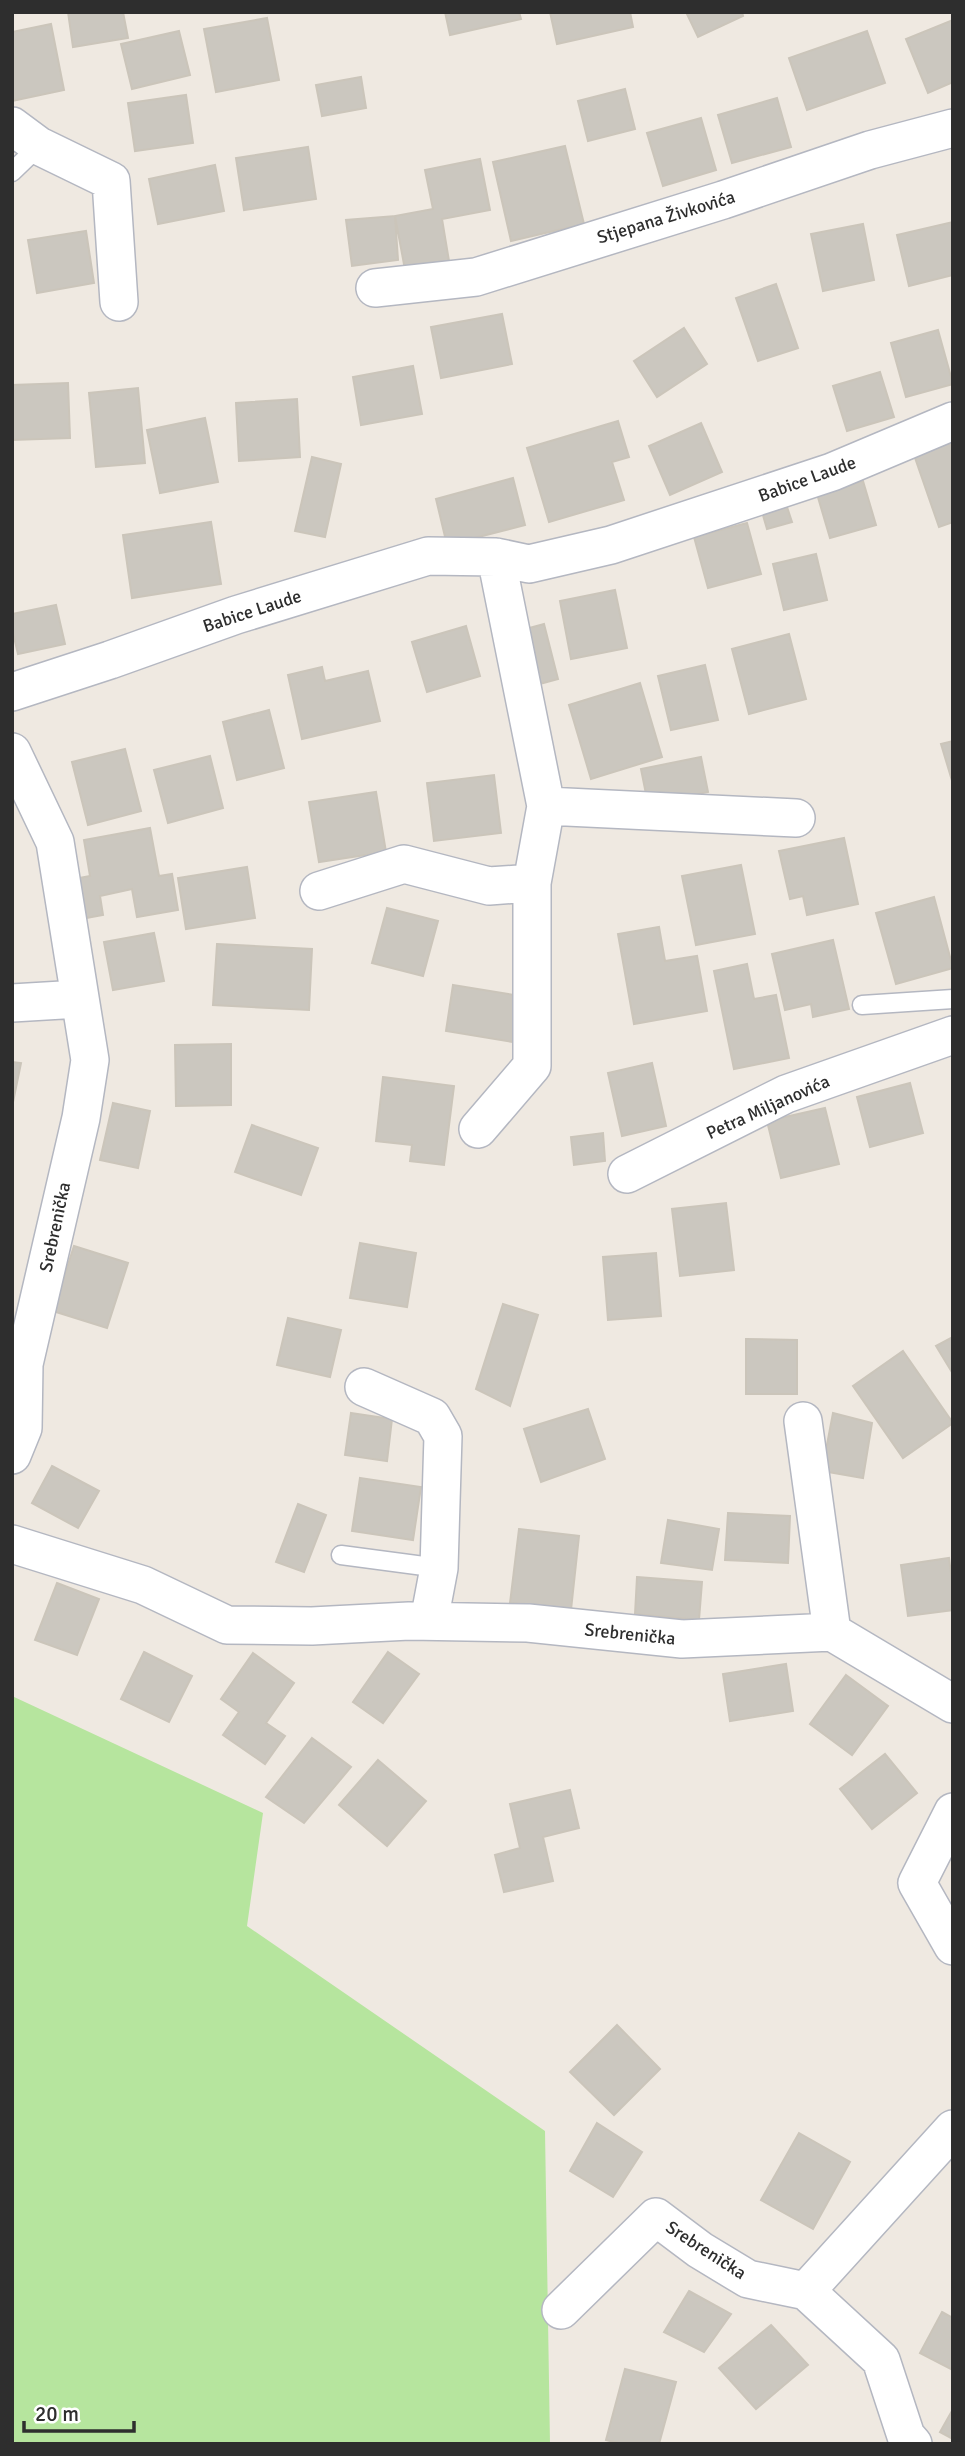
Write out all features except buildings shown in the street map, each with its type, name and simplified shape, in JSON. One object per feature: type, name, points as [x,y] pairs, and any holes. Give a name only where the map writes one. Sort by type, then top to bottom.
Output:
[{"type":"street","name":"Stjepana Živkovića","points":[[375,288],[476,277],[723,200],[870,150],[953,128]]},
{"type":"street","points":[[26,136],[111,181],[119,302]]},
{"type":"street","name":"Babice Laude","points":[[12,692],[236,615],[428,556],[496,557],[528,564],[611,545],[832,472],[953,421]]},
{"type":"street","points":[[478,1129],[532,1066],[532,883],[546,806],[496,557]]},
{"type":"street","name":"Srebrenička","points":[[12,752],[55,842],[90,1060],[80,1118],[24,1364],[23,1428],[12,1455]]},
{"type":"street","points":[[546,806],[796,818]]},
{"type":"street","points":[[318,891],[404,864],[489,886],[532,883]]},
{"type":"street","points":[[12,1003],[79,999]]},
{"type":"street","name":"Petra Miljanovića","points":[[627,1174],[786,1094],[953,1035]]},
{"type":"street","points":[[363,1387],[432,1418],[443,1436],[439,1568],[429,1621]]},
{"type":"street","points":[[803,1421],[832,1632],[953,1704]]},
{"type":"street","name":"Srebrenička","points":[[12,1544],[143,1585],[227,1625],[312,1626],[429,1621],[528,1623],[682,1639],[832,1632]]},
{"type":"street","points":[[953,1812],[917,1884],[953,1946]]},
{"type":"street","points":[[913,2444],[906,2436],[881,2360],[806,2291],[953,2129]]},
{"type":"street","name":"Srebrenička","points":[[561,2309],[656,2217],[700,2250],[748,2279],[806,2291]]},
{"type":"lane","points":[[12,172],[26,136]]},
{"type":"lane","points":[[862,1005],[953,999]]},
{"type":"lane","points":[[341,1555],[439,1568]]},
{"type":"green space","points":[[12,1696],[263,1813],[247,1926],[545,2131],[550,2444],[12,2444]]}]
